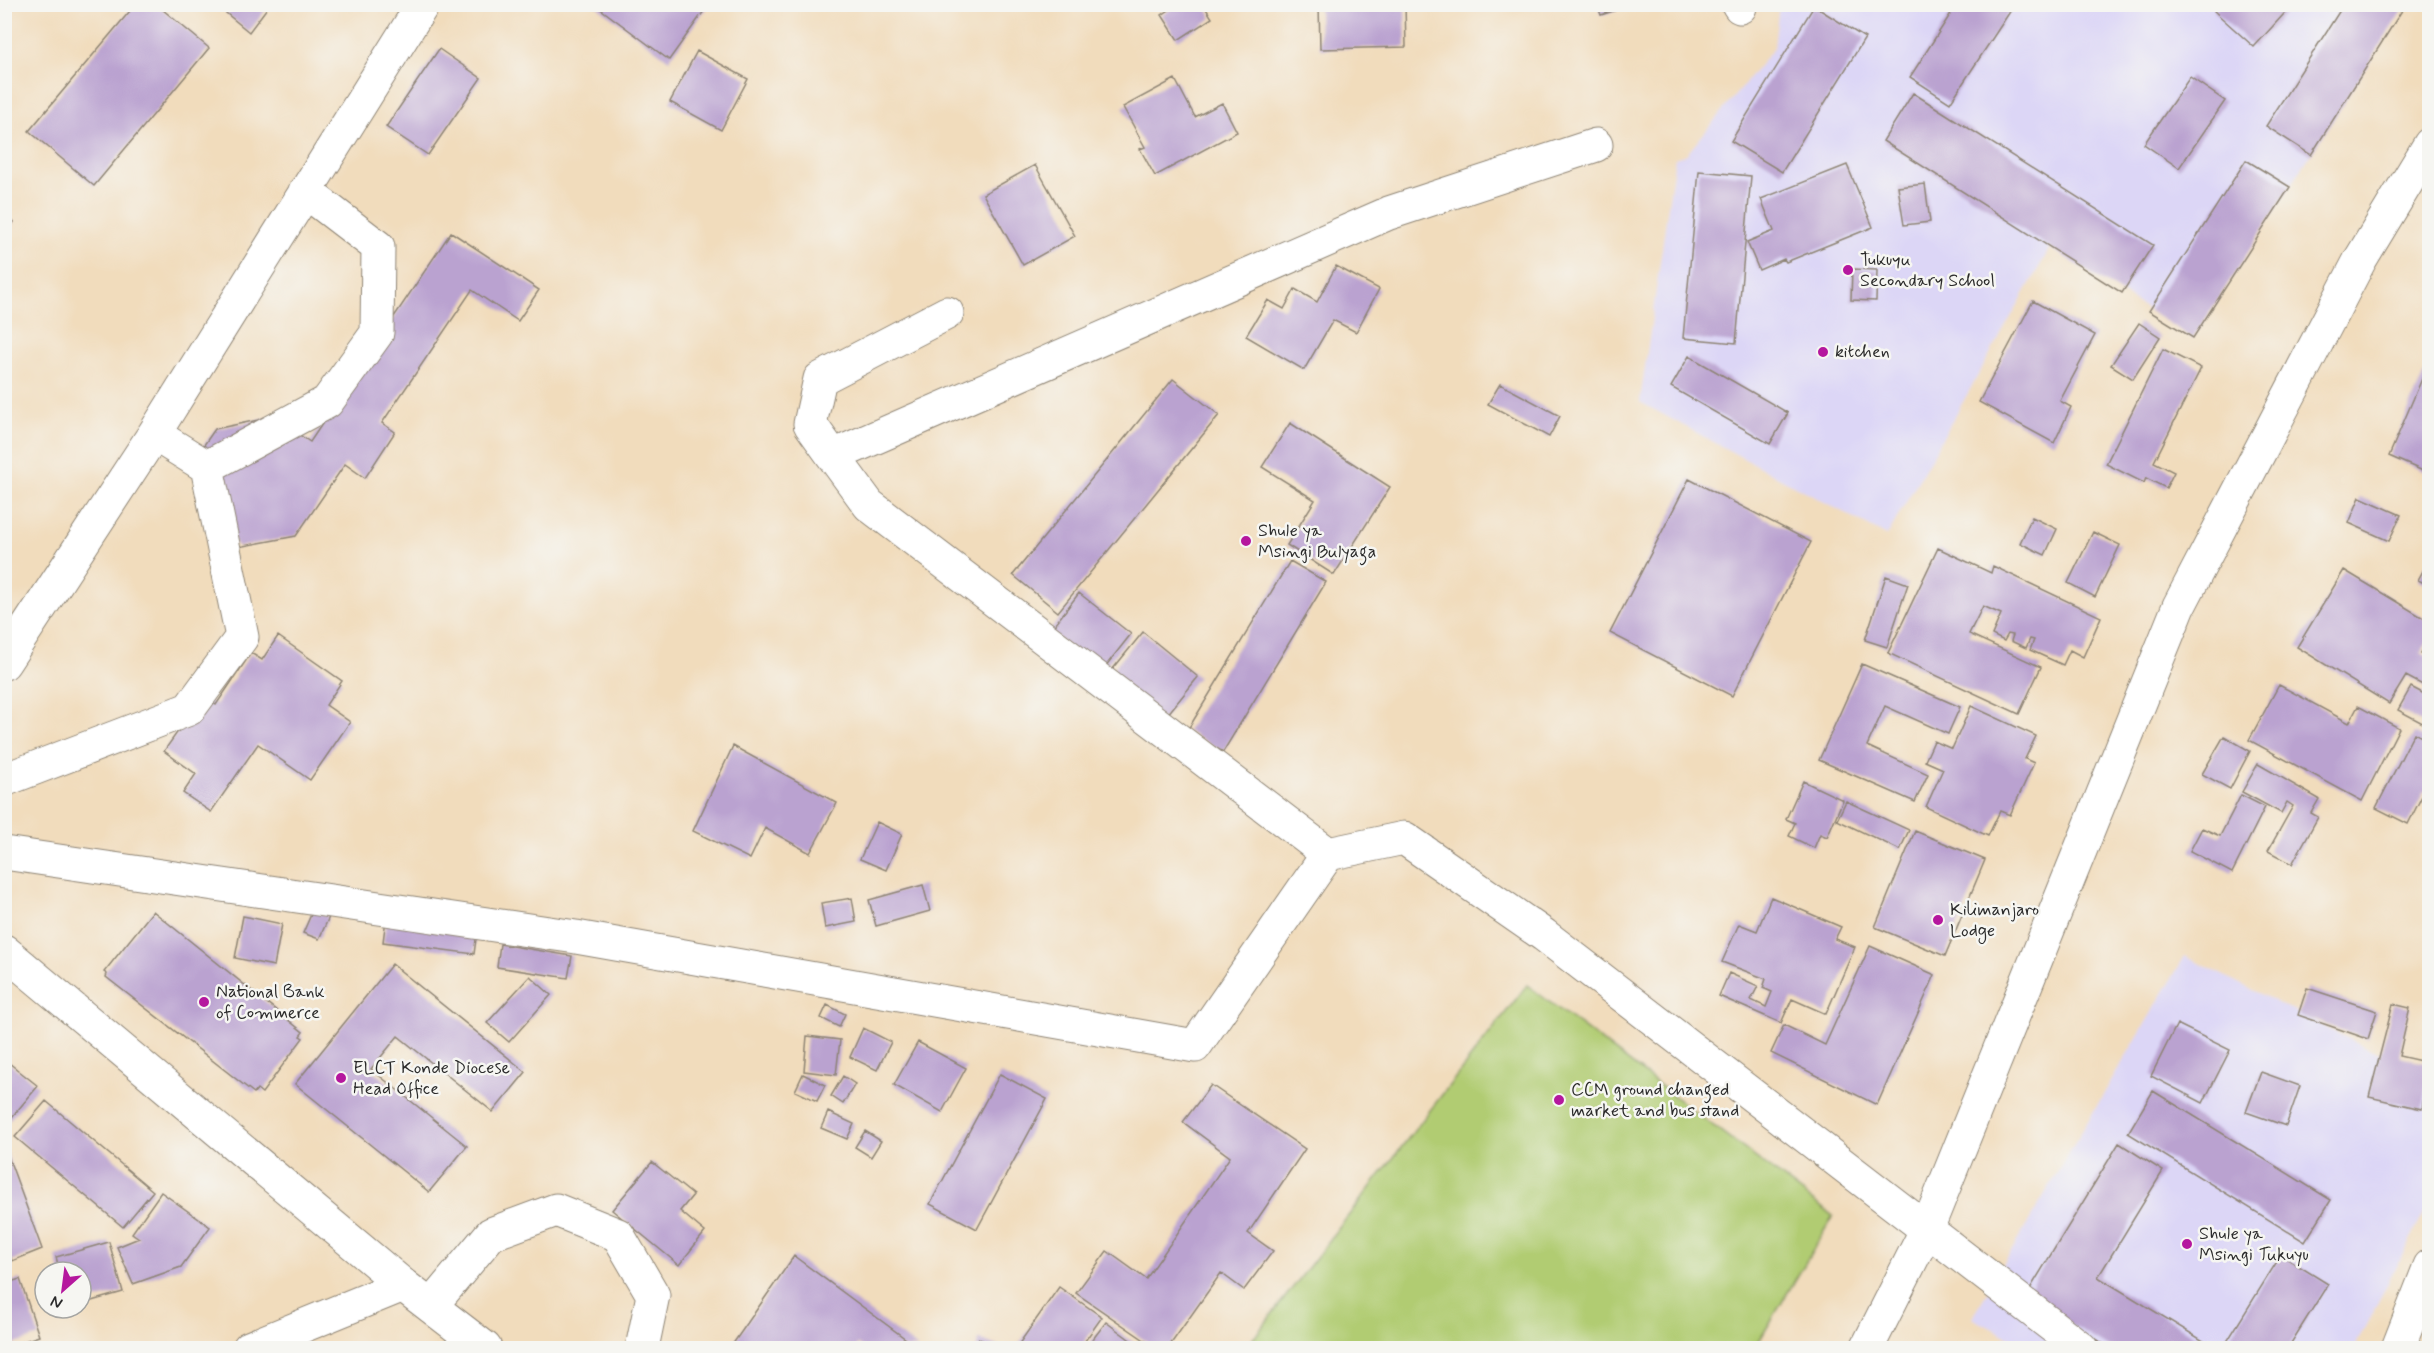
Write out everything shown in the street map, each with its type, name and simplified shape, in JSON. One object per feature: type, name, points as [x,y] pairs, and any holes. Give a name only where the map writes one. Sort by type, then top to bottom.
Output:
[{"type":"main road","points":[[4,663],[154,434],[423,4]]},
{"type":"main road","points":[[1867,1348],[1927,1229],[2180,606],[2360,260],[2430,144]]},
{"type":"main road","points":[[833,456],[1389,213],[1596,145]]},
{"type":"main road","points":[[207,467],[327,402],[377,333],[378,248],[305,191]]},
{"type":"main road","points":[[947,313],[820,379],[810,424],[869,504],[1328,854]]},
{"type":"main road","points":[[4,780],[189,708],[242,637],[207,467],[154,434]]},
{"type":"main road","points":[[4,853],[576,937],[1195,1046],[1328,854],[1404,838],[1544,935],[2081,1348]]},
{"type":"main road","points":[[4,951],[403,1285],[485,1348]]},
{"type":"main road","points":[[431,1306],[491,1234],[556,1210],[618,1235],[653,1295],[642,1348]]},
{"type":"main road","points":[[2398,1348],[2430,1266]]},
{"type":"main road","points":[[249,1348],[403,1285]]},
{"type":"shaded area","name":"Tukuyu Secondary School","points":[[1779,5],[2406,5],[2193,338],[2050,248],[1887,536],[1640,402],[1675,158],[1687,154],[1774,48]]},
{"type":"shaded area","points":[[2185,956],[2429,1080],[2429,1204],[2354,1348],[2030,1348],[1972,1318]]},
{"type":"green space","name":"CCM ground changed market and bus stand","points":[[1527,985],[1833,1216],[1755,1348],[1246,1348]]},
{"type":"building","points":[[215,4],[270,4],[249,32]]},
{"type":"building","points":[[594,4],[709,4],[669,60]]},
{"type":"building","points":[[1178,4],[1203,4],[1212,18],[1178,40],[1162,15]]},
{"type":"building","points":[[1319,4],[1405,4],[1406,47],[1320,49]]},
{"type":"building","points":[[1597,4],[1631,4],[1632,5],[1601,15]]},
{"type":"building","points":[[1957,4],[2015,4],[1950,103],[1910,77]]},
{"type":"building","points":[[2220,4],[2293,4],[2254,47],[2214,11]]},
{"type":"building","points":[[2344,4],[2406,4],[2311,155],[2266,126]]},
{"type":"building","points":[[135,5],[157,5],[209,48],[94,186],[29,131]]},
{"type":"building","points":[[1814,6],[1865,38],[1782,172],[1731,141]]},
{"type":"building","points":[[439,49],[481,78],[428,155],[386,127]]},
{"type":"building","points":[[697,51],[748,79],[721,130],[670,102]]},
{"type":"building","points":[[2190,77],[2225,101],[2179,168],[2144,144]]},
{"type":"building","points":[[1175,79],[1195,117],[1222,103],[1237,132],[1155,176],[1140,149],[1145,147],[1123,107]]},
{"type":"building","points":[[1913,93],[2153,245],[2122,293],[1883,141]]},
{"type":"building","points":[[2246,160],[2290,187],[2193,338],[2149,311]]},
{"type":"building","points":[[1035,165],[1075,236],[1023,265],[983,194]]},
{"type":"building","points":[[1847,165],[1873,227],[1786,262],[1784,259],[1759,270],[1747,242],[1774,231],[1761,199]]},
{"type":"building","points":[[1699,171],[1751,176],[1736,343],[1683,338]]},
{"type":"building","points":[[1925,184],[1930,222],[1904,225],[1898,187]]},
{"type":"building","points":[[4,215],[14,222],[4,235]]},
{"type":"building","points":[[451,232],[539,290],[518,321],[472,290],[382,423],[395,432],[365,478],[345,464],[296,536],[238,547],[190,465],[215,429],[273,417],[310,442]]},
{"type":"building","points":[[1336,266],[1379,289],[1356,332],[1333,320],[1304,370],[1246,336],[1268,300],[1284,309],[1295,289],[1317,302]]},
{"type":"building","points":[[1852,269],[1877,270],[1876,301],[1851,300]]},
{"type":"building","points":[[2033,301],[2095,335],[2060,401],[2071,407],[2054,443],[1979,402]]},
{"type":"building","points":[[2139,323],[2160,337],[2133,379],[2111,365]]},
{"type":"building","points":[[2163,349],[2201,368],[2154,462],[2174,472],[2166,488],[2146,478],[2144,483],[2106,464]]},
{"type":"building","points":[[1689,356],[1788,413],[1770,444],[1671,387]]},
{"type":"building","points":[[2424,374],[2430,377],[2430,474],[2389,456]]},
{"type":"building","points":[[1173,379],[1219,415],[1058,612],[1013,575]]},
{"type":"building","points":[[1500,384],[1560,416],[1549,437],[1488,404]]},
{"type":"building","points":[[1290,423],[1390,487],[1334,575],[1287,545],[1315,500],[1262,467]]},
{"type":"building","points":[[1689,479],[1811,542],[1732,696],[1610,633]]},
{"type":"building","points":[[2360,497],[2401,515],[2389,541],[2349,523]]},
{"type":"building","points":[[2032,517],[2057,529],[2045,555],[2020,543]]},
{"type":"building","points":[[2093,532],[2120,545],[2095,597],[2068,583]]},
{"type":"building","points":[[1938,548],[1991,573],[1993,566],[2101,617],[2083,657],[2070,650],[2063,665],[2030,650],[2034,640],[2030,639],[2026,648],[2011,641],[2013,635],[2008,634],[2004,641],[1992,635],[2001,614],[1983,606],[1969,634],[2041,667],[2019,714],[1888,653]]},
{"type":"building","points":[[2430,558],[2430,586],[2418,580]]},
{"type":"building","points":[[1290,561],[1326,582],[1223,752],[1187,731]]},
{"type":"building","points":[[2344,570],[2430,622],[2430,638],[2421,653],[2430,658],[2430,689],[2406,676],[2389,704],[2297,647]]},
{"type":"building","points":[[1886,576],[1908,584],[1887,647],[1865,640]]},
{"type":"building","points":[[1079,593],[1131,634],[1101,672],[1049,632]]},
{"type":"building","points":[[1143,632],[1198,677],[1163,720],[1108,675]]},
{"type":"building","points":[[278,636],[342,681],[326,705],[350,722],[310,780],[258,744],[211,812],[183,793],[196,774],[164,751],[203,696],[216,705],[251,653],[262,660]]},
{"type":"building","points":[[1862,664],[1960,707],[1948,734],[1885,706],[1867,746],[1928,774],[1915,802],[1819,760]]},
{"type":"building","points":[[2279,685],[2349,723],[2358,706],[2399,728],[2362,801],[2249,740]]},
{"type":"building","points":[[2411,687],[2430,697],[2430,727],[2398,710]]},
{"type":"building","points":[[1971,706],[2036,736],[2025,759],[2034,763],[2010,815],[2000,811],[1988,836],[1926,807],[1943,769],[1925,761],[1934,741],[1952,749]]},
{"type":"building","points":[[2414,733],[2430,741],[2430,795],[2424,792],[2408,824],[2376,808]]},
{"type":"building","points":[[2224,736],[2250,751],[2230,789],[2202,774]]},
{"type":"building","points":[[733,746],[837,803],[810,853],[765,828],[750,859],[693,831]]},
{"type":"building","points":[[2258,764],[2319,799],[2311,813],[2318,817],[2292,864],[2268,851],[2293,806],[2287,802],[2281,813],[2242,792]]},
{"type":"building","points":[[1803,781],[1843,800],[1827,837],[1820,834],[1814,848],[1789,836],[1795,823],[1786,819]]},
{"type":"building","points":[[2241,795],[2265,807],[2232,873],[2190,851],[2202,828],[2220,836]]},
{"type":"building","points":[[1846,801],[1909,830],[1900,850],[1837,820]]},
{"type":"building","points":[[877,822],[902,834],[886,870],[860,859]]},
{"type":"building","points":[[1915,831],[1985,860],[1945,956],[1875,927]]},
{"type":"building","points":[[923,885],[930,911],[876,926],[869,900]]},
{"type":"building","points":[[1771,897],[1841,927],[1835,939],[1855,947],[1826,1014],[1792,999],[1781,1023],[1719,996],[1729,973],[1758,986],[1751,1000],[1766,1007],[1772,992],[1763,988],[1766,979],[1722,962],[1739,924],[1757,931]]},
{"type":"building","points":[[852,898],[856,922],[825,928],[821,903]]},
{"type":"building","points":[[313,910],[329,917],[319,939],[303,933]]},
{"type":"building","name":"National Bank of Commerce","points":[[153,911],[303,1032],[300,1036],[303,1038],[262,1093],[257,1089],[254,1093],[106,977],[107,974],[104,972]]},
{"type":"building","points":[[243,916],[282,924],[274,966],[235,958]]},
{"type":"building","points":[[386,919],[477,932],[474,954],[383,942]]},
{"type":"building","points":[[500,944],[572,956],[568,978],[497,967]]},
{"type":"building","points":[[1870,946],[1935,975],[1877,1105],[1771,1053],[1784,1025],[1825,1045]]},
{"type":"building","name":"ELCT Konde Diocese Head Office","points":[[392,964],[526,1072],[493,1112],[398,1036],[371,1069],[467,1146],[429,1192],[295,1084]]},
{"type":"building","points":[[530,976],[551,995],[509,1042],[487,1023]]},
{"type":"building","points":[[2307,988],[2377,1011],[2368,1039],[2298,1015]]},
{"type":"building","points":[[2393,1004],[2410,1008],[2399,1056],[2430,1063],[2422,1109],[2369,1097]]},
{"type":"building","points":[[827,1005],[845,1014],[839,1027],[821,1018]]},
{"type":"building","points":[[2177,1024],[2230,1050],[2203,1103],[2151,1076]]},
{"type":"building","points":[[863,1028],[891,1042],[877,1070],[850,1057]]},
{"type":"building","points":[[807,1036],[840,1040],[836,1075],[804,1071]]},
{"type":"building","points":[[918,1042],[966,1068],[942,1112],[894,1085]]},
{"type":"building","points":[[4,1059],[38,1086],[6,1124],[4,1123]]},
{"type":"building","points":[[2261,1072],[2300,1086],[2286,1126],[2246,1112]]},
{"type":"building","points":[[803,1074],[825,1085],[817,1101],[795,1091]]},
{"type":"building","points":[[1000,1074],[1047,1099],[977,1229],[930,1204]]},
{"type":"building","points":[[843,1076],[855,1084],[843,1104],[831,1096]]},
{"type":"building","points":[[1211,1085],[1305,1149],[1248,1233],[1273,1251],[1244,1290],[1221,1273],[1168,1348],[1156,1348],[1076,1293],[1107,1251],[1146,1279],[1230,1157],[1183,1122]]},
{"type":"building","points":[[2153,1091],[2331,1200],[2305,1242],[2128,1133]]},
{"type":"building","points":[[46,1101],[153,1191],[123,1227],[15,1137]]},
{"type":"building","points":[[828,1112],[854,1124],[847,1139],[821,1128]]},
{"type":"building","points":[[865,1131],[881,1141],[871,1157],[855,1147]]},
{"type":"building","points":[[2119,1143],[2163,1171],[2098,1277],[2215,1348],[2110,1348],[2025,1297]]},
{"type":"building","points":[[5,1148],[42,1249],[12,1261],[4,1241]]},
{"type":"building","points":[[652,1162],[693,1195],[680,1211],[705,1232],[679,1265],[612,1210]]},
{"type":"building","points":[[161,1192],[210,1227],[181,1267],[133,1284],[117,1247],[139,1238],[132,1233]]},
{"type":"building","points":[[109,1242],[123,1292],[93,1301],[93,1260],[57,1260],[56,1257]]},
{"type":"building","points":[[2281,1255],[2328,1284],[2288,1348],[2223,1348]]},
{"type":"building","points":[[794,1256],[918,1348],[864,1348],[858,1344],[855,1348],[730,1348]]},
{"type":"building","points":[[20,1279],[39,1336],[4,1348],[4,1284]]},
{"type":"building","points":[[1059,1287],[1102,1317],[1080,1348],[1016,1348]]},
{"type":"building","points":[[1106,1322],[1141,1348],[1086,1348]]},
{"type":"building","points":[[979,1339],[1002,1348],[976,1348]]},
{"type":"place","name":"Tukuyu Secondary School","points":[[1848,270]]},
{"type":"place","name":"kitchen","points":[[1823,352]]},
{"type":"place","name":"Shule ya Msingi Bulyaga","points":[[1246,541]]},
{"type":"place","name":"Kilimanjaro Lodge","points":[[1938,920]]},
{"type":"place","name":"National Bank of Commerce","points":[[204,1002]]},
{"type":"place","name":"ELCT Konde Diocese Head Office","points":[[341,1078]]},
{"type":"place","name":"CCM ground changed market and bus stand","points":[[1559,1100]]},
{"type":"place","name":"Shule ya Msingi Tukuyu","points":[[2187,1244]]}]
